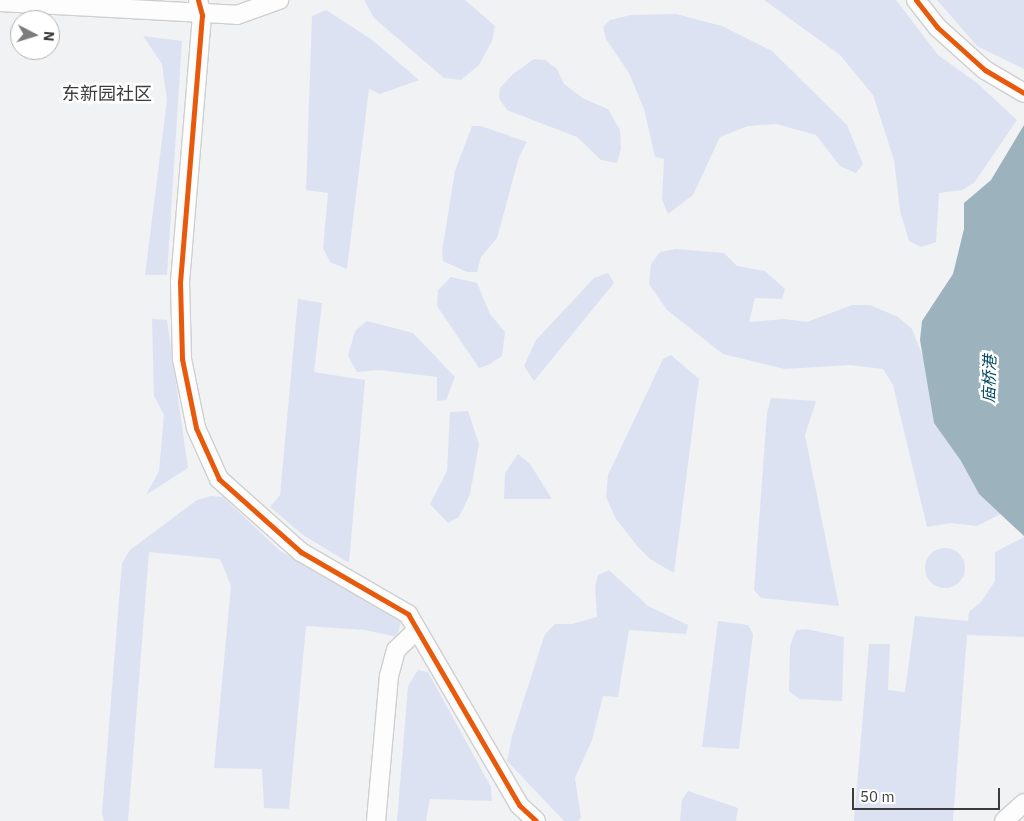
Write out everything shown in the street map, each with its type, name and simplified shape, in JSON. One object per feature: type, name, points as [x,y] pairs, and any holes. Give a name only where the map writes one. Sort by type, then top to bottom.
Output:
[{"type":"street","points":[[0,2],[200,8],[237,15],[279,0]]},
{"type":"street","points":[[916,0],[937,28],[1001,81],[1024,93]]},
{"type":"street","points":[[200,8],[180,282],[182,359],[196,428],[219,479],[302,552],[408,614],[519,805],[536,821]]},
{"type":"street","points":[[376,821],[389,676],[396,650],[417,630]]},
{"type":"street","points":[[1004,821],[1024,803]]},
{"type":"shaded area","points":[[364,0],[465,0],[495,26],[492,41],[479,65],[461,80],[444,78],[374,18]]},
{"type":"shaded area","points":[[764,0],[896,0],[938,55],[977,83],[1017,120],[974,183],[962,190],[939,193],[936,242],[921,247],[909,241],[900,211],[894,160],[873,95],[840,55]]},
{"type":"shaded area","points":[[937,0],[1024,0],[1024,69],[977,46]]},
{"type":"shaded area","points":[[326,10],[371,39],[419,80],[380,94],[369,89],[347,269],[330,262],[323,248],[328,193],[306,190],[312,16]]},
{"type":"shaded area","points":[[676,14],[722,26],[772,51],[847,125],[863,164],[856,173],[840,166],[816,135],[776,124],[748,126],[720,137],[693,195],[668,214],[662,200],[664,159],[655,157],[644,109],[629,73],[606,39],[603,27],[610,20],[631,15]]},
{"type":"shaded area","points":[[143,36],[182,41],[167,275],[145,275],[167,100],[162,64]]},
{"type":"shaded area","points":[[534,59],[545,60],[557,69],[564,84],[584,99],[608,109],[620,130],[621,149],[617,163],[601,160],[577,137],[507,110],[499,98],[500,88],[513,74]]},
{"type":"shaded area","points":[[472,126],[481,126],[527,142],[519,157],[497,238],[481,257],[477,272],[467,272],[443,261],[442,251],[455,171]]},
{"type":"shaded area","points":[[676,249],[724,253],[737,266],[765,271],[785,289],[782,299],[755,298],[749,322],[784,319],[807,322],[852,305],[870,305],[898,317],[912,329],[925,362],[934,423],[961,461],[979,494],[1001,514],[977,526],[951,523],[927,527],[893,385],[883,369],[850,365],[785,369],[723,354],[667,310],[649,284],[651,264],[660,252]]},
{"type":"shaded area","points":[[608,273],[614,283],[534,381],[524,366],[536,340],[594,278]]},
{"type":"shaded area","points":[[451,277],[477,283],[490,314],[505,332],[502,356],[488,365],[479,368],[437,306],[438,290]]},
{"type":"shaded area","points":[[298,299],[322,303],[314,372],[365,380],[349,563],[303,535],[270,507],[280,495]]},
{"type":"shaded area","points":[[152,319],[167,320],[188,468],[146,495],[159,471],[164,415],[154,396]]},
{"type":"shaded area","points":[[367,321],[413,333],[455,377],[446,400],[437,401],[437,377],[379,370],[357,372],[348,356],[355,331]]},
{"type":"shaded area","points":[[671,355],[699,379],[674,573],[650,559],[638,547],[616,519],[606,497],[608,475],[663,359]]},
{"type":"shaded area","points":[[771,398],[816,401],[805,435],[839,606],[761,598],[754,590],[767,413]]},
{"type":"shaded area","points":[[468,411],[479,444],[470,494],[459,517],[448,523],[430,504],[447,471],[450,412]]},
{"type":"shaded area","points":[[518,454],[530,464],[552,499],[504,499],[505,473]]},
{"type":"shaded area","points":[[211,496],[223,497],[279,550],[401,622],[397,637],[365,630],[306,626],[289,809],[264,808],[262,769],[214,768],[231,586],[220,559],[149,552],[128,821],[104,821],[102,813],[122,563],[130,550],[197,500]]},
{"type":"shaded area","points":[[1024,537],[1024,637],[967,635],[953,821],[854,821],[869,644],[890,644],[888,690],[905,692],[915,616],[968,621],[969,612],[981,602],[995,581],[995,552]]},
{"type":"shaded area","points":[[949,548],[956,551],[962,557],[965,568],[964,576],[956,585],[949,588],[941,588],[934,585],[926,576],[925,564],[928,557],[937,549]]},
{"type":"shaded area","points":[[609,570],[648,606],[688,625],[686,634],[629,630],[618,697],[603,696],[592,740],[575,778],[581,818],[578,821],[564,821],[507,761],[512,736],[545,634],[555,624],[572,624],[597,617],[595,586],[598,575]]},
{"type":"shaded area","points":[[718,621],[748,625],[753,634],[739,749],[702,747]]},
{"type":"shaded area","points":[[806,629],[844,637],[842,701],[799,699],[789,691],[790,646],[796,630]]},
{"type":"shaded area","points":[[418,670],[428,672],[491,787],[492,801],[430,799],[426,821],[397,821],[408,686]]},
{"type":"shaded area","points":[[688,791],[738,808],[736,821],[680,821],[682,800]]},
{"type":"water","name":"庙桥港","points":[[1024,125],[1024,536],[979,494],[961,461],[934,423],[920,340],[922,321],[953,274],[964,229],[964,203],[991,180]]},
{"type":"cycle path","points":[[198,0],[202,15],[180,282],[182,359],[196,428],[219,479],[301,552],[408,614],[519,805],[536,821]]},
{"type":"cycle path","points":[[916,0],[937,27],[985,70],[1024,93]]},
{"type":"district","name":"东新园社区","points":[[107,94]]}]
